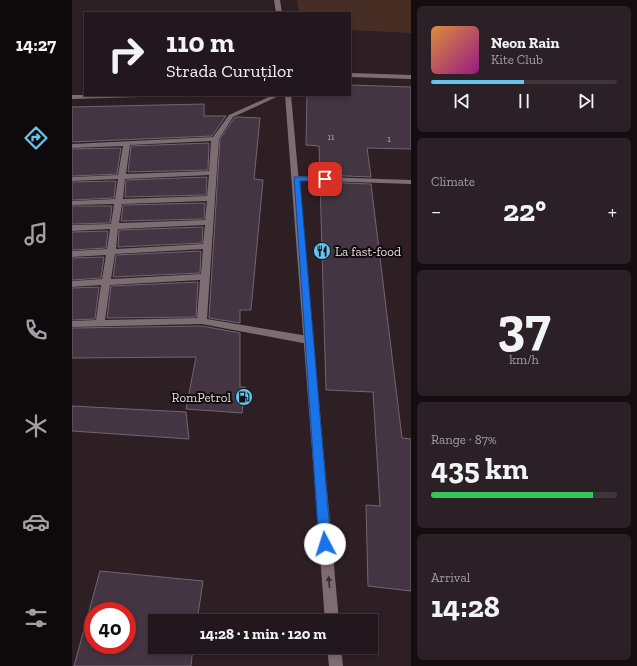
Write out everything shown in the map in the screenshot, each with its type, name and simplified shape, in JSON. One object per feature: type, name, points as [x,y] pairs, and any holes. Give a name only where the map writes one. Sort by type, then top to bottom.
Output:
[{"type":"street","points":[[277,0],[279,12]]},
{"type":"street","points":[[351,76],[411,77]]},
{"type":"street","points":[[72,97],[106,96]]},
{"type":"street","points":[[202,321],[215,139],[231,116],[276,96]]},
{"type":"street","points":[[288,96],[331,614]]},
{"type":"street","points":[[72,146],[215,139]]},
{"type":"street","points":[[100,323],[128,143]]},
{"type":"street","points":[[72,179],[213,173]]},
{"type":"street","points":[[296,178],[411,182]]},
{"type":"street","points":[[72,203],[211,198]]},
{"type":"street","points":[[72,228],[209,222]]},
{"type":"street","points":[[72,254],[207,246]]},
{"type":"street","points":[[72,284],[206,277]]},
{"type":"street","points":[[72,324],[202,321],[308,340]]},
{"type":"street","points":[[335,654],[336,666]]},
{"type":"shaded area","points":[[297,0],[411,0],[411,33],[351,30],[351,12],[299,12]]},
{"type":"building","points":[[351,85],[411,87],[411,149],[367,148],[371,177],[320,175],[319,146],[306,145],[307,96],[351,96]]},
{"type":"building","points":[[204,104],[204,116],[226,116],[212,136],[72,142],[72,107]]},
{"type":"building","points":[[234,118],[260,118],[254,179],[263,180],[251,310],[240,310],[240,323],[209,318],[220,139]]},
{"type":"building","points":[[209,143],[208,170],[128,172],[131,146]]},
{"type":"building","points":[[121,148],[117,174],[72,176],[72,149]]},
{"type":"building","points":[[207,177],[206,195],[125,197],[126,180]]},
{"type":"building","points":[[116,181],[114,198],[72,200],[72,182]]},
{"type":"building","points":[[320,182],[371,184],[402,438],[411,439],[411,591],[368,586],[366,505],[380,506],[373,392],[326,390]]},
{"type":"building","points":[[205,203],[204,219],[121,221],[123,205]]},
{"type":"building","points":[[72,206],[112,206],[110,223],[72,224]]},
{"type":"building","points":[[203,227],[202,243],[118,247],[119,230]]},
{"type":"building","points":[[108,231],[106,248],[72,250],[72,232]]},
{"type":"building","points":[[201,251],[200,273],[113,277],[116,255]]},
{"type":"building","points":[[104,257],[101,278],[72,280],[72,258]]},
{"type":"building","points":[[198,282],[196,317],[107,318],[111,286]]},
{"type":"building","points":[[99,287],[95,319],[72,320],[72,288]]},
{"type":"building","points":[[202,326],[240,333],[240,387],[245,387],[242,413],[186,409],[196,357],[72,358],[72,328]]},
{"type":"building","points":[[72,406],[186,412],[189,439],[72,431]]},
{"type":"building","points":[[100,571],[203,581],[198,614],[148,614],[148,654],[192,654],[191,666],[74,666],[84,629],[84,654],[136,654],[136,602],[92,602]]},
{"type":"place","name":"La fast-food","points":[[322,251]]},
{"type":"place","name":"RomPetrol","points":[[244,397]]},
{"type":"route","points":[[325,179],[296,178],[325,544]]}]
